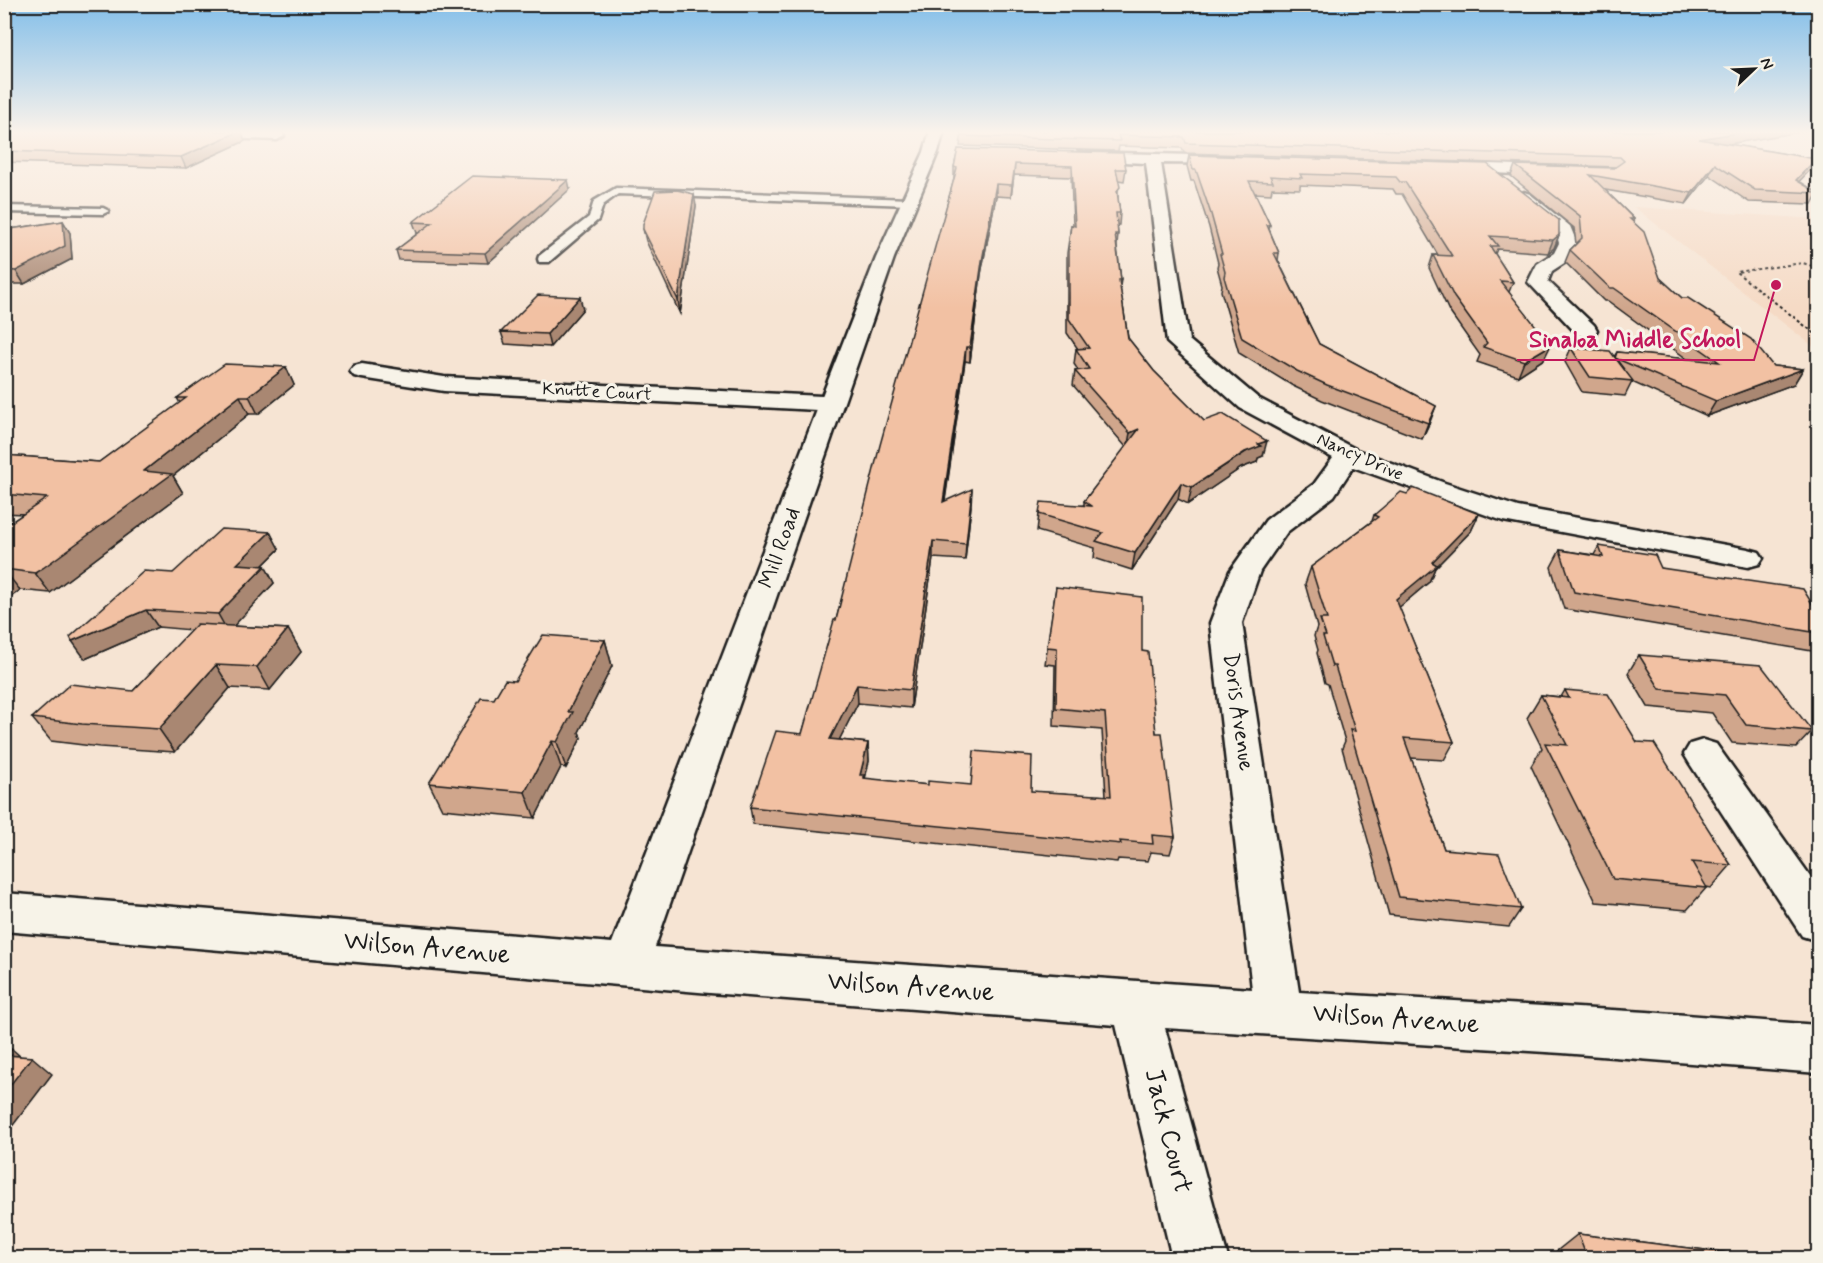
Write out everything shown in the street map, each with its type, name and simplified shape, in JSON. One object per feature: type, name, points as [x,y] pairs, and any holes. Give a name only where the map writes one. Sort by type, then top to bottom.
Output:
[{"type":"street","name":"Mill Road","points":[[626,965],[885,258],[915,190]]},
{"type":"street","name":"Nancy Drive","points":[[1157,190],[1178,342],[1249,403],[1348,456],[1513,515],[1748,558]]},
{"type":"street","points":[[1515,190],[1564,230],[1568,243],[1562,256],[1544,268],[1538,282],[1586,330]]},
{"type":"street","name":"Knutte Court","points":[[362,371],[444,384],[833,404]]},
{"type":"street","name":"Doris Avenue","points":[[1278,1011],[1226,623],[1245,571],[1276,526],[1324,490],[1348,456]]},
{"type":"street","points":[[1703,754],[1818,922]]},
{"type":"street","name":"Wilson Avenue","points":[[4,912],[626,965],[1135,1004],[1278,1011],[1818,1049]]},
{"type":"street","name":"Jack Court","points":[[1135,1004],[1200,1258]]},
{"type":"lane","points":[[544,259],[594,218],[597,203],[616,191],[909,202]]},
{"type":"lane","points":[[4,209],[103,211]]},
{"type":"path","points":[[1818,268],[1803,263],[1736,272],[1818,336]]},
{"type":"shaded area","points":[[1634,207],[1818,219],[1818,350]]},
{"type":"building","points":[[454,190],[557,190],[485,253],[396,250],[432,223],[413,222]]},
{"type":"building","points":[[677,190],[694,194],[678,300],[643,229],[655,191]]},
{"type":"building","points":[[951,190],[995,190],[970,347],[966,347],[943,502],[972,489],[966,544],[933,541],[911,690],[857,685],[830,739],[868,743],[860,775],[864,775],[864,778],[928,785],[928,781],[971,785],[974,751],[1032,756],[1031,791],[1111,796],[1105,713],[1056,708],[1057,648],[1047,647],[1056,587],[1142,597],[1142,651],[1148,652],[1156,733],[1162,733],[1175,837],[1152,835],[1153,844],[1120,841],[1121,844],[750,807],[776,731],[802,734],[834,620],[836,620],[880,445]]},
{"type":"building","points":[[1073,190],[1118,190],[1120,213],[1116,213],[1118,234],[1115,234],[1128,338],[1154,371],[1204,421],[1223,414],[1267,441],[1258,444],[1261,446],[1245,452],[1192,487],[1181,483],[1135,553],[1096,541],[1103,533],[1039,514],[1041,502],[1091,506],[1084,501],[1139,429],[1130,433],[1075,371],[1089,369],[1076,349],[1089,348],[1069,319],[1069,241],[1071,225],[1075,226]]},
{"type":"building","points":[[1203,190],[1253,190],[1270,225],[1267,225],[1279,253],[1274,253],[1319,344],[1436,406],[1428,423],[1327,385],[1297,371],[1242,338],[1224,277],[1225,272],[1220,254],[1222,254]]},
{"type":"building","points":[[1410,190],[1520,190],[1559,220],[1559,235],[1553,240],[1490,236],[1498,246],[1490,246],[1513,282],[1500,281],[1551,345],[1524,361],[1483,347],[1487,343],[1454,297],[1433,255],[1452,256]]},
{"type":"building","points":[[1547,190],[1605,190],[1644,232],[1660,278],[1682,298],[1688,298],[1751,339],[1773,366],[1803,369],[1716,401],[1615,358],[1617,352],[1719,362],[1614,288],[1610,288],[1570,250],[1582,238],[1580,216]]},
{"type":"building","points":[[1675,190],[1694,190],[1692,193]]},
{"type":"building","points":[[1755,190],[1813,190],[1818,193]]},
{"type":"building","points":[[63,221],[65,246],[16,271],[4,270],[4,230]]},
{"type":"building","points":[[538,295],[580,297],[547,334],[501,332]]},
{"type":"building","points":[[1571,348],[1610,351],[1633,381],[1590,377]]},
{"type":"building","points":[[225,364],[286,367],[249,396],[240,396],[144,471],[172,474],[43,568],[35,573],[4,569],[4,527],[47,498],[4,494],[4,455],[99,462],[186,398],[177,398]]},
{"type":"building","points":[[1413,488],[1479,514],[1432,562],[1437,565],[1396,599],[1454,742],[1404,738],[1444,849],[1499,854],[1521,909],[1399,897],[1350,730],[1355,731],[1323,636],[1326,636],[1320,619],[1327,619],[1311,567],[1378,517],[1374,515],[1401,492],[1407,494]]},
{"type":"building","points":[[221,529],[270,532],[237,564],[265,566],[218,614],[146,610],[72,641],[70,637],[144,571],[173,573]]},
{"type":"building","points":[[1599,546],[1655,555],[1661,568],[1803,589],[1818,613],[1818,633],[1574,592],[1560,550],[1603,557]]},
{"type":"building","points":[[197,624],[288,629],[257,667],[216,665],[159,729],[32,718],[70,684],[133,691]]},
{"type":"building","points":[[543,635],[605,640],[568,712],[573,712],[557,742],[552,741],[525,792],[429,783],[481,698],[494,699],[505,680],[515,681]]},
{"type":"building","points":[[1639,655],[1761,665],[1812,731],[1746,725],[1725,695],[1660,689]]},
{"type":"building","points":[[1565,690],[1608,694],[1637,742],[1654,743],[1731,865],[1692,862],[1707,888],[1613,879],[1545,743],[1567,745],[1541,695],[1569,698]]},
{"type":"building","points":[[4,1048],[12,1049],[7,1055],[32,1057],[4,1093]]},
{"type":"building","points":[[1578,1234],[1769,1258],[1587,1258]]},
{"type":"place","name":"Sinaloa Middle School","points":[[1776,285]]}]
